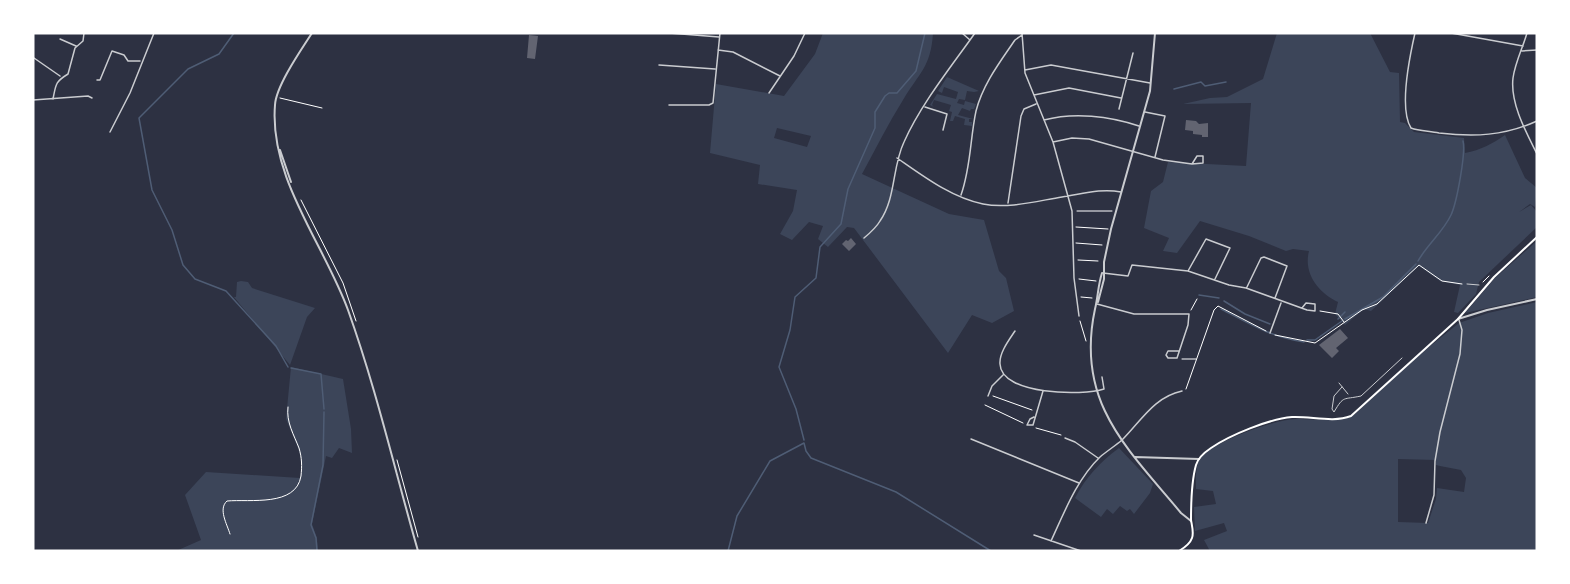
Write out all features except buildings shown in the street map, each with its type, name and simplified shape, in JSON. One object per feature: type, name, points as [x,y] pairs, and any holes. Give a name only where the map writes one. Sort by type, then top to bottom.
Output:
[{"type":"main road","points":[[1179,551],[1192,538],[1194,477],[1199,459],[1210,448],[1240,433],[1279,419],[1346,418],[1356,412],[1458,319],[1494,277],[1537,237]]},
{"type":"street","points":[[53,99],[56,83],[69,71],[76,46],[83,41],[84,33]]},
{"type":"street","points":[[110,132],[130,93],[154,33]]},
{"type":"street","points":[[312,33],[276,97],[274,120],[279,148],[285,173],[347,309],[418,551]]},
{"type":"street","points":[[669,33],[719,37]]},
{"type":"street","points":[[669,105],[713,104],[720,33]]},
{"type":"street","points":[[769,93],[794,56],[805,33]]},
{"type":"street","points":[[962,33],[970,40]]},
{"type":"street","points":[[864,238],[879,224],[884,215],[889,202],[897,158],[904,141],[924,106],[975,33]]},
{"type":"street","points":[[1155,33],[1151,83],[1107,245],[1099,281],[1090,345],[1096,392],[1106,415],[1121,440],[1181,513],[1191,521]]},
{"type":"street","points":[[1415,33],[1406,91],[1411,128],[1475,135],[1504,133],[1537,121]]},
{"type":"street","points":[[1451,33],[1523,46]]},
{"type":"street","points":[[1527,33],[1513,83],[1524,127],[1537,154]]},
{"type":"street","points":[[1022,34],[1024,70],[1053,142],[1069,196],[1074,227],[1074,278],[1079,316]]},
{"type":"street","points":[[961,196],[968,172],[979,103],[994,71],[1015,40],[1022,34]]},
{"type":"street","points":[[60,39],[76,46]]},
{"type":"street","points":[[718,50],[733,52],[780,76]]},
{"type":"street","points":[[1521,51],[1537,50]]},
{"type":"street","points":[[97,80],[100,80],[112,51],[124,55],[128,61],[141,61]]},
{"type":"street","points":[[1119,109],[1133,53]]},
{"type":"street","points":[[34,58],[60,77]]},
{"type":"street","points":[[659,65],[716,69]]},
{"type":"street","points":[[1024,70],[1051,65],[1151,83]]},
{"type":"street","points":[[1033,95],[1069,88],[1121,98]]},
{"type":"street","points":[[33,100],[88,96],[92,98]]},
{"type":"street","points":[[1008,204],[1021,116],[1024,109],[1036,104]]},
{"type":"street","points":[[924,106],[947,114],[943,130]]},
{"type":"street","points":[[1144,112],[1164,116],[1155,158]]},
{"type":"street","points":[[1043,120],[1060,116],[1078,116],[1116,120],[1140,126]]},
{"type":"street","points":[[1053,142],[1071,138],[1089,139],[1134,150],[1155,158],[1192,164]]},
{"type":"street","points":[[897,158],[933,183],[982,204],[1008,204],[1103,190],[1122,192]]},
{"type":"street","points":[[1188,271],[1206,239],[1230,248],[1215,279]]},
{"type":"street","points":[[1246,288],[1261,258],[1289,266],[1275,299]]},
{"type":"street","points":[[1102,273],[1128,276],[1132,265],[1188,271],[1302,308],[1315,311],[1315,304],[1306,303],[1302,308]]},
{"type":"street","points":[[1096,304],[1104,279],[1102,273]]},
{"type":"street","points":[[1426,523],[1434,495],[1436,461],[1442,426],[1460,354],[1462,330],[1458,319],[1537,299]]},
{"type":"street","points":[[1270,333],[1281,301]]},
{"type":"street","points":[[1096,304],[1134,314],[1189,314],[1188,325],[1177,358],[1168,358],[1166,355],[1168,351],[1179,351]]},
{"type":"street","points":[[1015,331],[1000,358],[1000,368],[1004,375],[1019,383],[1043,390],[1071,394],[1104,389],[1102,377]]},
{"type":"street","points":[[988,395],[992,386],[1004,375]]},
{"type":"street","points":[[1028,426],[1030,419],[1038,412],[1043,390]]},
{"type":"street","points":[[1050,541],[1079,483],[1099,458],[1121,440],[1161,399],[1171,393],[1182,391]]},
{"type":"street","points":[[1028,426],[1033,425],[1034,417]]},
{"type":"street","points":[[1065,438],[1099,458]]},
{"type":"street","points":[[971,439],[1079,483]]},
{"type":"street","points":[[1135,457],[1199,459]]},
{"type":"street","points":[[1034,535],[1081,551]]},
{"type":"lane","points":[[1467,284],[1479,285]]},
{"type":"lane","points":[[1334,412],[1338,402],[1348,396],[1360,396],[1402,358]]},
{"type":"lane","points":[[1339,383],[1348,396]]},
{"type":"lane","points":[[1335,419],[1332,399],[1342,387]]},
{"type":"path","points":[[276,97],[321,108]]},
{"type":"path","points":[[300,199],[340,279]]},
{"type":"path","points":[[1079,211],[1113,211]]},
{"type":"path","points":[[1078,227],[1111,229]]},
{"type":"path","points":[[1079,243],[1107,245]]},
{"type":"path","points":[[1078,260],[1104,262]]},
{"type":"path","points":[[1182,391],[1186,390],[1214,310],[1218,306],[1270,333],[1315,343],[1362,310],[1377,304],[1419,265],[1442,281],[1463,285]]},
{"type":"path","points":[[1074,278],[1099,281]]},
{"type":"path","points":[[1076,296],[1093,298]]},
{"type":"path","points":[[1189,314],[1197,299]]},
{"type":"path","points":[[1315,311],[1338,314],[1344,322]]},
{"type":"path","points":[[1079,316],[1086,342],[1090,345]]},
{"type":"path","points":[[1177,358],[1197,359]]},
{"type":"path","points":[[988,395],[1038,412]]},
{"type":"path","points":[[985,405],[1028,426],[1058,433],[1065,438]]},
{"type":"path","points":[[230,534],[222,509],[224,503],[285,496],[297,488],[302,464],[299,448],[288,420],[288,407]]},
{"type":"shaded area","points":[[823,33],[933,33],[927,62],[892,118],[862,174],[949,214],[984,220],[999,271],[1006,278],[1014,311],[992,323],[972,315],[948,353],[854,228],[847,227],[828,247],[818,239],[823,226],[809,222],[792,240],[780,234],[793,211],[797,190],[758,184],[760,165],[710,153],[716,84],[784,96],[815,54]],"holes":[[[777,128],[811,136],[807,147],[774,138]]]},
{"type":"shaded area","points":[[1277,33],[1370,33],[1390,72],[1399,73],[1400,122],[1405,123],[1414,132],[1464,138],[1465,153],[1486,146],[1505,135],[1525,178],[1537,188],[1535,207],[1530,204],[1519,212],[1531,205],[1537,212],[1537,227],[1479,282],[1476,294],[1458,313],[1454,312],[1460,285],[1440,281],[1419,266],[1371,311],[1364,309],[1345,325],[1335,314],[1338,302],[1314,282],[1308,267],[1309,251],[1293,249],[1286,251],[1249,236],[1200,221],[1177,253],[1163,251],[1169,238],[1144,228],[1151,191],[1163,182],[1168,162],[1246,166],[1251,103],[1183,104],[1227,97],[1263,79]]},
{"type":"shaded area","points":[[947,77],[979,91],[967,91],[965,100],[959,99],[957,103],[964,105],[965,101],[976,104],[970,111],[962,108],[958,115],[973,119],[969,119],[972,126],[964,125],[965,119],[955,116],[953,121],[950,121],[951,105],[934,100],[932,105],[934,107],[930,105],[937,94],[956,99],[958,92],[944,87],[942,93],[938,91]]},
{"type":"shaded area","points":[[1537,241],[1537,297],[1465,313],[1495,278]]},
{"type":"shaded area","points":[[237,282],[248,282],[252,288],[315,308],[307,317],[290,365],[234,297],[236,297]]},
{"type":"shaded area","points":[[1537,302],[1537,551],[1210,551],[1204,540],[1227,531],[1224,523],[1195,531],[1194,507],[1216,504],[1213,491],[1196,489],[1198,464],[1201,457],[1208,451],[1231,438],[1273,423],[1295,419],[1333,420],[1355,414],[1414,359],[1459,323],[1488,313]],"holes":[[[1398,459],[1436,460],[1436,465],[1461,470],[1466,478],[1464,492],[1437,488],[1428,523],[1398,522]]]},
{"type":"shaded area","points":[[291,367],[343,379],[351,429],[352,453],[339,448],[332,458],[326,456],[312,524],[317,538],[318,551],[176,551],[201,540],[185,495],[206,472],[300,478],[302,463],[286,419]]},
{"type":"shaded area","points":[[1119,448],[1153,484],[1150,493],[1134,514],[1130,509],[1127,511],[1120,506],[1113,514],[1107,509],[1101,517],[1075,498],[1094,470]]},
{"type":"waterway","points":[[234,33],[219,54],[188,69],[139,118],[152,190],[172,230],[183,265],[195,279],[226,291],[276,346],[288,367]]},
{"type":"waterway","points":[[804,440],[796,409],[779,367],[790,330],[795,297],[816,278],[820,247],[841,224],[848,189],[875,128],[875,112],[885,96],[889,93],[897,93],[916,71],[925,33]]},
{"type":"waterway","points":[[1174,89],[1201,82],[1205,86],[1226,82]]},
{"type":"waterway","points":[[1418,261],[1451,215],[1460,177],[1463,141]]},
{"type":"waterway","points":[[1345,319],[1383,297],[1416,264]]},
{"type":"waterway","points":[[1199,295],[1219,298]]},
{"type":"waterway","points":[[1224,301],[1245,314],[1270,324]]},
{"type":"waterway","points":[[1221,309],[1271,333],[1304,342]]},
{"type":"waterway","points":[[1338,319],[1345,312]]},
{"type":"waterway","points":[[1307,340],[1315,340],[1342,321]]},
{"type":"waterway","points":[[291,368],[321,374],[324,409]]},
{"type":"waterway","points":[[317,551],[316,538],[311,525],[323,465],[324,412]]},
{"type":"waterway","points":[[728,551],[737,516],[770,461],[804,443],[811,458],[896,492],[991,551]]}]
